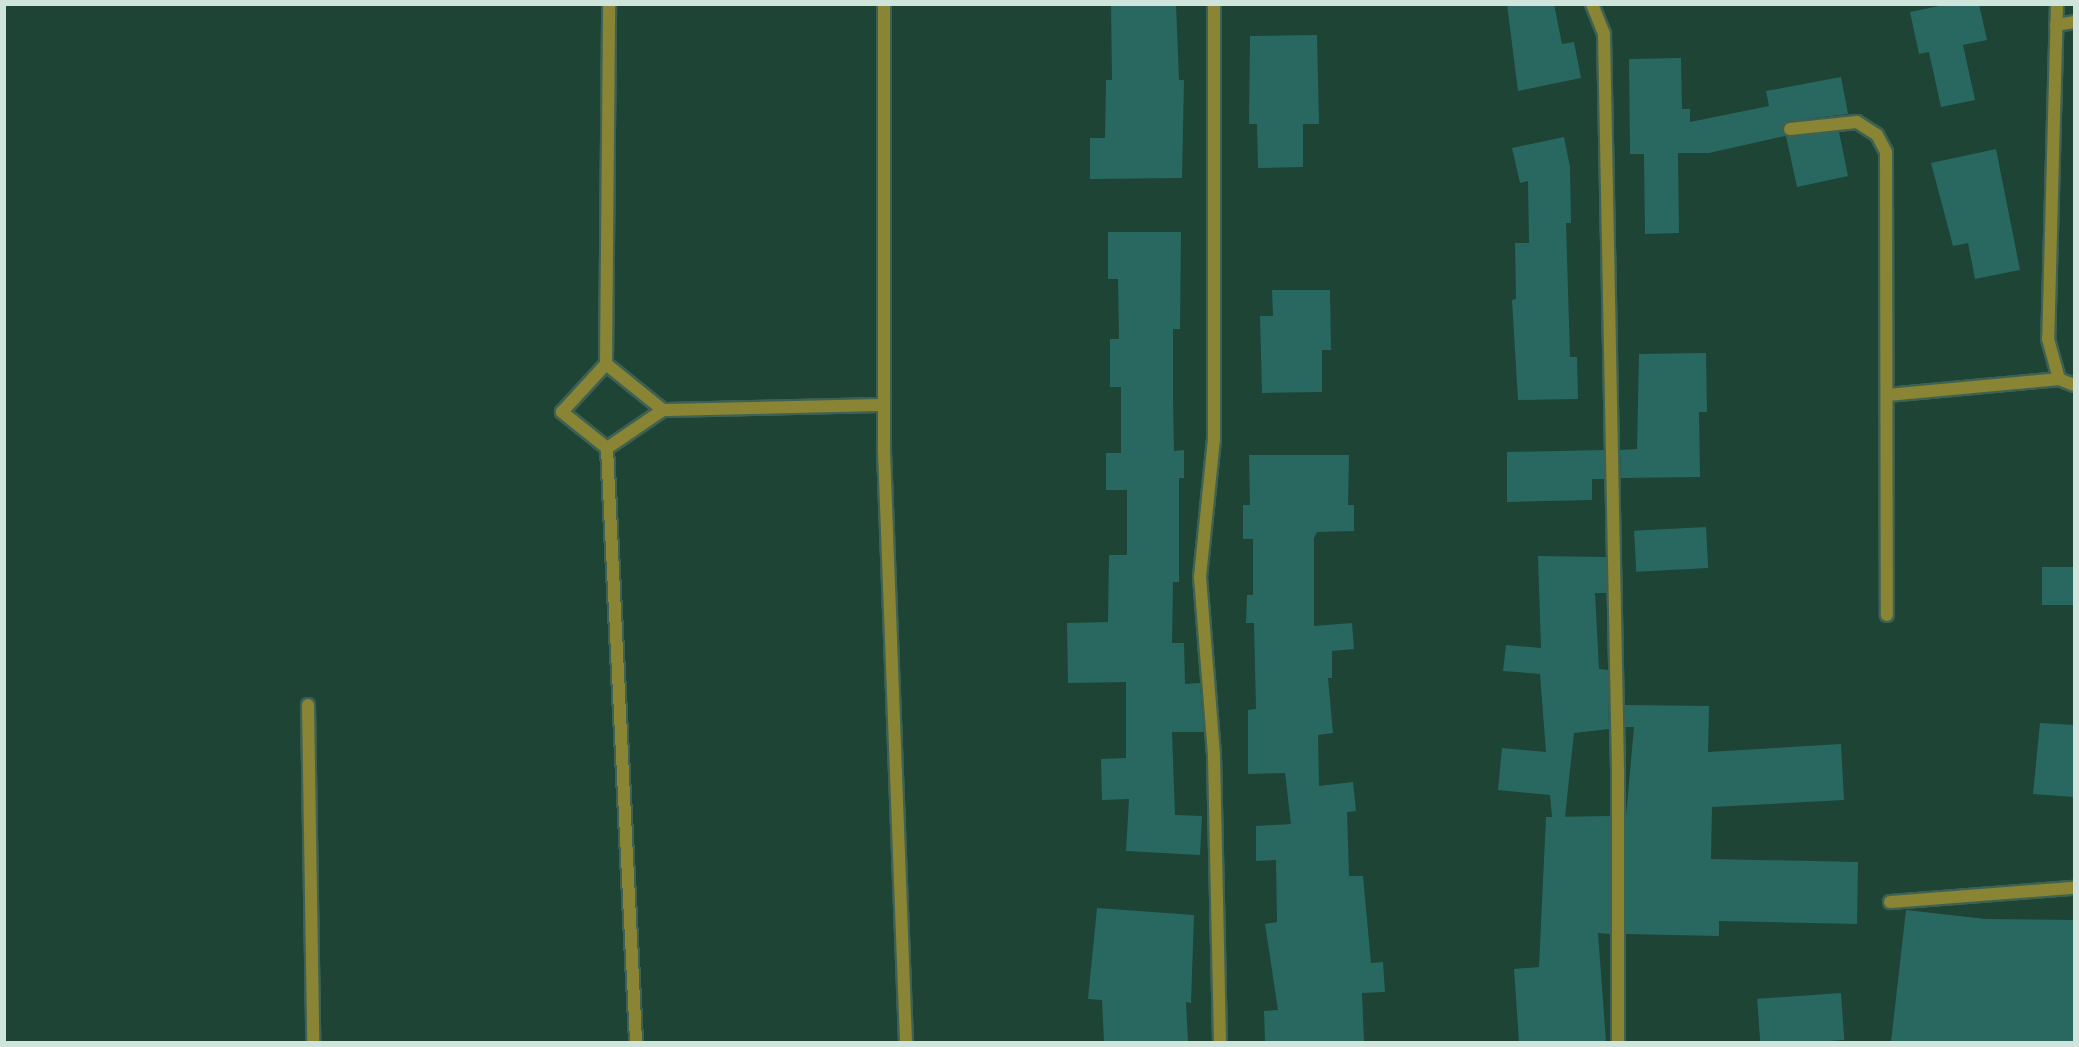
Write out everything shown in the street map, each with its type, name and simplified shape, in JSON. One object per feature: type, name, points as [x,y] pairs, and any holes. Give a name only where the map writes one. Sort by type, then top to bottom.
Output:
[{"type":"street","points":[[609,4],[606,364],[562,412],[607,448],[636,1042]]},
{"type":"street","points":[[884,4],[884,405],[906,1042]]},
{"type":"street","points":[[1214,4],[1214,439],[1200,577],[1214,756],[1220,1042]]},
{"type":"street","points":[[1592,4],[1604,46],[1618,760],[1618,1042]]},
{"type":"street","points":[[2057,4],[2048,339],[2059,379]]},
{"type":"street","points":[[2056,25],[2074,22]]},
{"type":"street","points":[[1790,129],[1857,122],[1883,143],[1888,396],[1887,615]]},
{"type":"street","points":[[606,364],[663,410]]},
{"type":"street","points":[[1888,396],[2059,379],[2074,385]]},
{"type":"street","points":[[607,448],[663,410],[884,405]]},
{"type":"street","points":[[308,705],[313,1042]]},
{"type":"street","points":[[1890,902],[2074,888]]},
{"type":"building","points":[[1111,4],[1176,4],[1179,80],[1184,80],[1182,178],[1090,179],[1090,138],[1105,138],[1106,80],[1112,80]]},
{"type":"building","points":[[1507,4],[1554,4],[1562,44],[1574,42],[1581,78],[1518,91]]},
{"type":"building","points":[[1949,4],[1979,4],[1987,40],[1963,45],[1975,100],[1941,107],[1929,52],[1919,54],[1910,12]]},
{"type":"building","points":[[1317,35],[1319,124],[1303,124],[1303,167],[1258,168],[1257,124],[1249,124],[1250,36]]},
{"type":"building","points":[[1681,58],[1682,109],[1690,109],[1690,122],[1769,106],[1766,91],[1841,77],[1848,114],[1789,121],[1782,126],[1785,136],[1709,153],[1678,153],[1679,233],[1645,234],[1644,154],[1630,154],[1629,59]]},
{"type":"building","points":[[1839,132],[1848,176],[1797,187],[1786,136]]},
{"type":"building","points":[[1564,137],[1570,167],[1571,223],[1566,223],[1570,357],[1577,357],[1578,399],[1518,400],[1512,300],[1516,299],[1515,243],[1529,243],[1528,181],[1520,183],[1512,148]]},
{"type":"building","points":[[1996,149],[2020,270],[1975,279],[1968,243],[1953,246],[1931,163]]},
{"type":"building","points":[[1108,232],[1181,232],[1180,329],[1173,329],[1173,398],[1174,451],[1184,450],[1184,478],[1179,478],[1179,582],[1173,582],[1172,643],[1184,643],[1185,684],[1200,683],[1204,732],[1172,732],[1175,815],[1202,816],[1200,855],[1126,851],[1129,799],[1102,800],[1101,759],[1126,758],[1126,682],[1068,683],[1067,623],[1108,622],[1109,555],[1127,555],[1127,490],[1106,490],[1106,453],[1121,453],[1121,387],[1110,387],[1110,339],[1119,339],[1118,279],[1108,279]]},
{"type":"building","points":[[1272,290],[1330,290],[1331,350],[1322,350],[1322,392],[1262,393],[1260,316],[1273,316]]},
{"type":"building","points":[[1706,353],[1707,412],[1699,412],[1700,477],[1621,478],[1620,450],[1637,449],[1639,354]]},
{"type":"building","points":[[1604,450],[1604,479],[1592,479],[1592,500],[1507,502],[1507,452]]},
{"type":"building","points":[[1249,455],[1349,455],[1348,505],[1354,505],[1354,531],[1317,532],[1314,538],[1314,626],[1352,623],[1354,649],[1332,651],[1332,678],[1328,678],[1333,733],[1318,735],[1319,786],[1353,782],[1356,811],[1347,812],[1349,876],[1363,876],[1371,963],[1383,962],[1385,992],[1362,993],[1364,1041],[1265,1042],[1264,1011],[1278,1010],[1265,924],[1277,922],[1276,860],[1256,861],[1256,826],[1291,824],[1285,773],[1248,774],[1248,710],[1256,709],[1254,623],[1246,623],[1247,595],[1253,595],[1253,539],[1243,539],[1243,505],[1250,505]]},
{"type":"building","points":[[1706,527],[1708,568],[1636,572],[1634,531]]},
{"type":"building","points":[[1538,556],[1606,557],[1606,593],[1595,593],[1599,669],[1608,670],[1609,729],[1574,733],[1565,817],[1552,817],[1550,795],[1498,790],[1502,748],[1546,752],[1540,674],[1503,671],[1506,645],[1541,648]]},
{"type":"building","points":[[2042,567],[2074,567],[2074,605],[2042,605]]},
{"type":"building","points":[[1625,705],[1709,706],[1708,752],[1841,744],[1844,800],[1712,807],[1711,859],[1858,862],[1857,924],[1719,921],[1719,936],[1626,934],[1626,816],[1634,727],[1625,727]]},
{"type":"building","points":[[2040,723],[2074,725],[2074,797],[2033,794]]},
{"type":"building","points":[[1610,816],[1610,934],[1598,933],[1606,1042],[1519,1042],[1514,969],[1539,967],[1546,817]]},
{"type":"building","points":[[1097,908],[1194,915],[1191,1003],[1186,1002],[1188,1042],[1104,1042],[1102,1000],[1088,999]]},
{"type":"building","points":[[1906,910],[1986,919],[2074,920],[2074,1042],[1891,1042]]},
{"type":"building","points":[[1841,993],[1844,1040],[1760,1042],[1757,999]]}]
